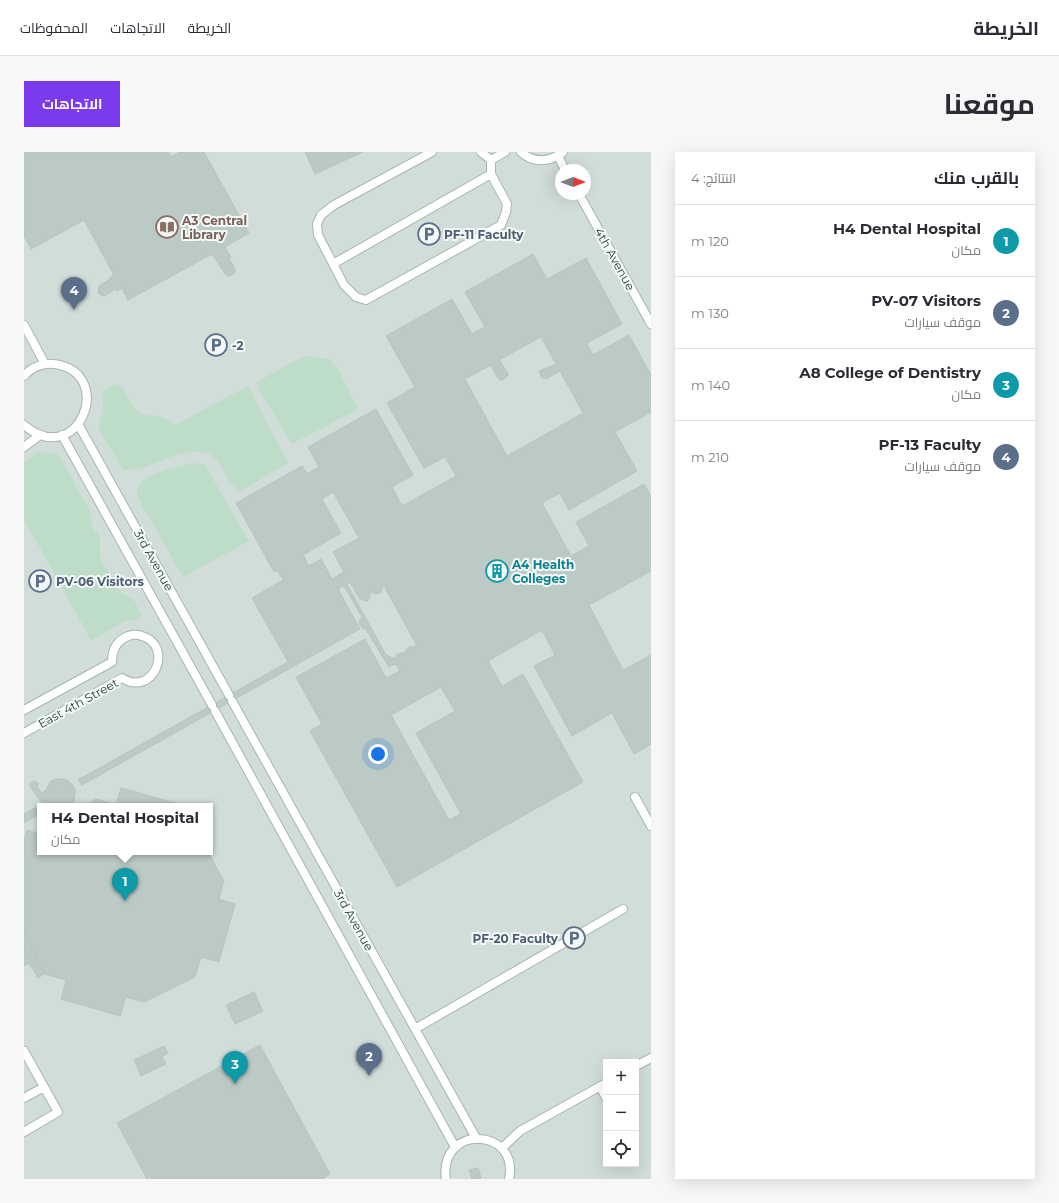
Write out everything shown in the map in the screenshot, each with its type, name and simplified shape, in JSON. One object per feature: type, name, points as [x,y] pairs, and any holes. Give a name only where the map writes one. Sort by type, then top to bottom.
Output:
[{"type":"lane","points":[[432,152],[334,206],[321,215],[317,224],[318,236],[344,285],[356,297],[366,300],[501,225],[506,212],[507,204],[491,174],[491,160]]},
{"type":"lane","points":[[481,152],[491,160]]},
{"type":"lane","points":[[491,160],[505,152]]},
{"type":"lane","points":[[521,152],[532,159],[540,161],[549,160],[560,154],[563,164]]},
{"type":"lane","points":[[333,264],[491,174]]},
{"type":"lane","name":"4th Avenue","points":[[581,200],[651,324]]},
{"type":"lane","points":[[24,325],[45,364]]},
{"type":"lane","points":[[24,425],[31,431],[40,435],[49,437],[62,435],[78,424],[86,411],[87,402],[83,383],[78,375],[62,365],[45,364],[25,371]]},
{"type":"lane","name":"3rd Avenue","points":[[78,424],[476,1138]]},
{"type":"lane","points":[[24,447],[40,435]]},
{"type":"lane","name":"3rd Avenue","points":[[62,435],[455,1147]]},
{"type":"lane","name":"East 4th Street","points":[[24,710],[112,662],[114,649],[118,642],[124,638],[138,635],[145,637],[156,647],[158,654],[156,669],[146,680],[132,682],[122,678],[24,732]]},
{"type":"lane","points":[[635,797],[651,826]]},
{"type":"lane","points":[[415,1029],[623,909]]},
{"type":"lane","points":[[24,1051],[58,1112],[24,1132]]},
{"type":"lane","points":[[639,1064],[651,1058]]},
{"type":"lane","points":[[502,1148],[520,1131],[603,1085]]},
{"type":"lane","points":[[24,1098],[44,1087]]},
{"type":"lane","points":[[446,1179],[445,1170],[450,1153],[455,1147],[463,1142],[476,1138],[488,1139],[502,1148],[510,1164],[511,1172],[509,1179]]},
{"type":"shaded area","points":[[24,152],[651,152],[651,1179],[24,1179]]},
{"type":"green space","points":[[308,356],[330,359],[339,371],[358,409],[292,444],[259,390],[257,382],[300,358]]},
{"type":"green space","points":[[117,385],[122,387],[133,406],[140,414],[163,417],[175,425],[248,386],[288,463],[240,491],[231,482],[218,461],[211,455],[203,452],[184,453],[139,469],[123,470],[99,429],[104,390]]},
{"type":"green space","points":[[37,452],[58,454],[90,511],[92,526],[100,538],[100,559],[109,572],[112,583],[122,593],[134,600],[141,614],[139,620],[125,621],[91,640],[24,519],[24,463]]},
{"type":"green space","points":[[194,463],[205,465],[249,541],[183,577],[137,496],[137,492],[141,483],[147,478],[159,472]]},
{"type":"building","name":"A3 Central Library","points":[[24,152],[168,152],[171,157],[180,152],[204,152],[249,233],[225,247],[231,257],[229,258],[235,269],[235,273],[229,276],[226,275],[212,254],[128,300],[122,288],[117,291],[116,289],[104,296],[101,295],[98,293],[99,286],[114,275],[84,220],[31,249],[24,236]]},
{"type":"building","points":[[305,152],[363,152],[315,174]]},
{"type":"building","name":"A4 Health Colleges","points":[[533,254],[547,279],[586,258],[622,324],[587,343],[593,355],[629,335],[651,375],[651,412],[615,432],[637,471],[569,510],[560,493],[542,503],[571,556],[589,546],[576,522],[644,484],[651,496],[651,571],[589,605],[623,670],[651,655],[651,744],[634,754],[612,713],[572,736],[534,666],[555,655],[542,630],[488,661],[502,686],[523,674],[583,782],[397,887],[310,731],[322,724],[296,677],[365,639],[386,678],[400,671],[396,664],[389,667],[365,628],[363,629],[360,625],[359,621],[362,617],[344,586],[338,589],[360,629],[82,785],[78,780],[288,662],[252,598],[283,580],[277,570],[274,572],[236,503],[302,466],[307,474],[319,467],[308,447],[376,409],[413,475],[392,487],[402,506],[456,476],[445,457],[424,468],[387,403],[415,387],[386,336],[452,299],[472,334],[485,327],[465,292]],"holes":[[[541,337],[556,364],[539,371],[541,377],[546,379],[560,371],[583,413],[507,456],[465,379],[491,365],[497,377],[500,380],[503,380],[508,376],[508,373],[499,360]],[[333,492],[359,538],[333,552],[344,572],[332,579],[321,559],[309,566],[303,555],[341,533],[322,499]],[[350,582],[359,598],[368,601],[370,592],[375,594],[380,593],[383,584],[417,646],[409,647],[404,653],[397,654],[395,659],[386,655],[347,584]],[[441,687],[455,711],[416,733],[461,814],[449,820],[391,715]]]},
{"type":"building","points":[[56,779],[67,780],[75,789],[74,801],[72,803],[42,803],[29,785],[34,781],[37,782],[39,784],[37,786],[41,793],[46,790],[50,782]]},
{"type":"building","points":[[121,788],[175,803],[117,803]]},
{"type":"building","points":[[96,799],[109,803],[90,803]]},
{"type":"building","points":[[37,807],[37,816],[24,823],[24,814]]},
{"type":"building","points":[[27,830],[37,833],[37,855],[210,855],[224,881],[219,899],[235,904],[219,962],[201,957],[195,977],[144,1002],[126,997],[120,1016],[61,999],[66,980],[44,974],[24,929],[24,840]]},
{"type":"building","points":[[24,929],[44,974],[38,978],[29,963],[24,966]]},
{"type":"building","points":[[254,992],[263,1011],[235,1024],[226,1005]]},
{"type":"building","points":[[260,1045],[330,1174],[322,1179],[147,1179],[117,1123]]},
{"type":"building","points":[[164,1046],[168,1053],[162,1056],[166,1064],[141,1076],[134,1060]]},
{"type":"building","points":[[478,1168],[481,1178],[472,1179],[469,1170]]},
{"type":"place","name":"A3 Central Library","points":[[167,227]]},
{"type":"place","name":"PF-11 Faculty","points":[[429,234]]},
{"type":"place","name":"PF-13 Faculty","points":[[74,310]]},
{"type":"place","name":"-2","points":[[216,345]]},
{"type":"place","name":"A4 Health Colleges","points":[[497,571]]},
{"type":"place","name":"PV-06 Visitors","points":[[40,581]]},
{"type":"place","name":"H4 Dental Hospital","points":[[125,901]]},
{"type":"place","name":"PF-20 Faculty","points":[[574,938]]},
{"type":"place","name":"PV-07 Visitors","points":[[369,1076]]},
{"type":"place","name":"A8 College of Dentistry","points":[[235,1084]]}]
